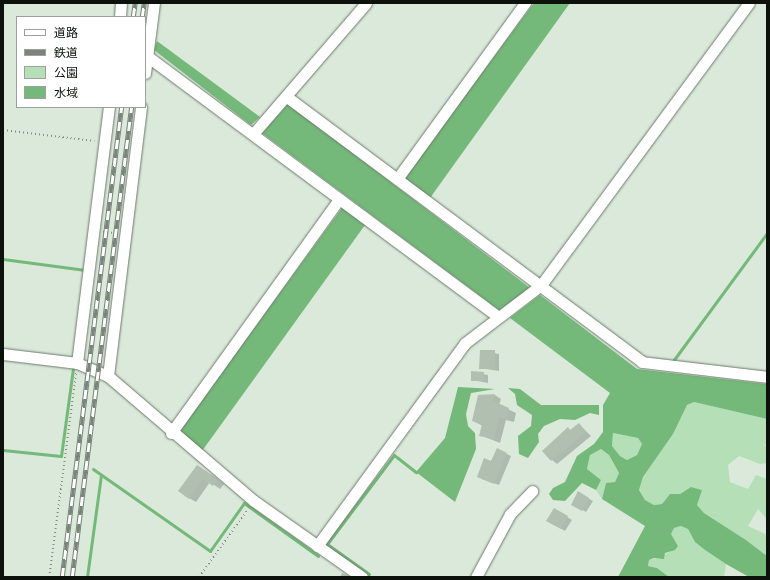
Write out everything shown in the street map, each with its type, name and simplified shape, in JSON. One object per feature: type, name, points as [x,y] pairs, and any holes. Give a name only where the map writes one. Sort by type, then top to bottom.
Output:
[{"type":"street","points":[[120,16],[122,3]]},
{"type":"street","points":[[146,64],[154,3]]},
{"type":"street","points":[[259,127],[287,97],[366,3]]},
{"type":"street","points":[[397,179],[525,3]]},
{"type":"street","points":[[317,546],[465,343],[541,286],[749,3]]},
{"type":"street","points":[[147,56],[259,127],[339,199],[499,317]]},
{"type":"street","points":[[287,97],[642,362],[767,377]]},
{"type":"street","points":[[77,363],[109,108]]},
{"type":"street","points":[[108,376],[141,108]]},
{"type":"street","points":[[171,433],[339,199]]},
{"type":"street","points":[[3,354],[77,363],[108,376],[171,433],[254,501],[362,577]]},
{"type":"street","points":[[476,577],[510,514],[532,491]]},
{"type":"path","points":[[3,130],[104,142]]},
{"type":"path","points":[[93,231],[125,234]]},
{"type":"path","points":[[49,577],[77,363]]},
{"type":"path","points":[[199,577],[247,511]]},
{"type":"green space","points":[[694,402],[767,419],[767,445],[763,444],[767,447],[767,463],[760,464],[739,456],[728,465],[730,482],[748,489],[756,475],[767,479],[767,519],[758,509],[748,526],[767,535],[767,556],[746,540],[704,513],[697,505],[701,490],[691,487],[680,494],[670,494],[662,504],[654,505],[645,500],[639,490],[643,477],[673,434],[683,410],[687,405]]},
{"type":"green space","points":[[613,433],[638,438],[642,444],[637,455],[627,460],[620,456],[612,446]]},
{"type":"green space","points":[[601,449],[609,455],[619,473],[615,482],[606,483],[602,499],[596,490],[601,480],[587,469],[590,454]]},
{"type":"green space","points":[[681,526],[688,529],[695,542],[726,564],[724,577],[669,577],[657,568],[648,566],[649,560],[660,558],[678,546],[671,534],[674,528]]},
{"type":"water","points":[[534,3],[570,3],[430,198],[404,178]]},
{"type":"water","points":[[157,41],[260,117],[251,125],[154,50]]},
{"type":"water","points":[[288,104],[530,288],[499,310],[262,133]]},
{"type":"water","points":[[342,208],[365,225],[202,451],[179,431]]},
{"type":"water","points":[[540,295],[637,369],[767,384],[767,419],[694,402],[687,405],[673,434],[643,477],[639,490],[645,500],[654,505],[662,504],[670,494],[680,494],[691,487],[702,490],[697,505],[704,513],[746,540],[767,556],[767,577],[749,577],[726,564],[695,542],[688,529],[681,526],[674,528],[671,534],[678,546],[675,550],[665,553],[664,559],[654,558],[649,560],[648,566],[657,568],[669,577],[618,577],[645,526],[602,499],[606,483],[615,482],[619,473],[609,455],[601,449],[590,455],[587,469],[601,480],[596,490],[582,483],[565,501],[553,500],[549,494],[553,488],[565,482],[577,456],[594,444],[603,432],[603,405],[610,393],[510,318]],"holes":[[[613,433],[638,438],[642,444],[637,455],[627,460],[620,456],[612,446]]]},
{"type":"water","points":[[458,387],[495,389],[471,393],[466,414],[468,426],[475,433],[476,449],[455,502],[416,472],[445,438]]},
{"type":"water","points":[[508,388],[520,389],[541,405],[599,405],[599,415],[590,413],[575,420],[560,419],[544,426],[538,434],[539,442],[528,458],[519,454],[518,436],[531,426],[532,415],[517,405],[515,394]]},
{"type":"building","points":[[480,350],[495,350],[495,369],[479,369]]},
{"type":"building","points":[[471,371],[484,372],[484,381],[471,381]]},
{"type":"building","points":[[495,394],[493,401],[509,408],[507,419],[499,417],[494,439],[479,436],[482,424],[472,421],[478,395]]},
{"type":"building","points":[[579,423],[586,432],[551,461],[542,451],[568,427],[570,430]]},
{"type":"building","points":[[497,448],[507,453],[494,484],[477,477],[484,458],[491,461]]},
{"type":"building","points":[[197,465],[218,479],[213,486],[203,479],[189,499],[178,491]]},
{"type":"building","points":[[578,491],[589,498],[582,511],[571,505]]},
{"type":"building","points":[[554,508],[568,516],[561,529],[546,521]]},
{"type":"waterway","points":[[673,361],[767,233]]},
{"type":"waterway","points":[[3,259],[85,270]]},
{"type":"waterway","points":[[3,450],[61,456],[73,368]]},
{"type":"waterway","points":[[369,574],[327,544],[394,455],[416,472]]},
{"type":"waterway","points":[[93,469],[210,551],[244,503],[318,556]]},
{"type":"waterway","points":[[87,577],[101,475]]},
{"type":"railway","points":[[133,16],[135,3]]},
{"type":"railway","points":[[142,16],[144,3]]},
{"type":"railway","points":[[62,577],[121,108]]},
{"type":"railway","points":[[72,577],[131,108]]}]
